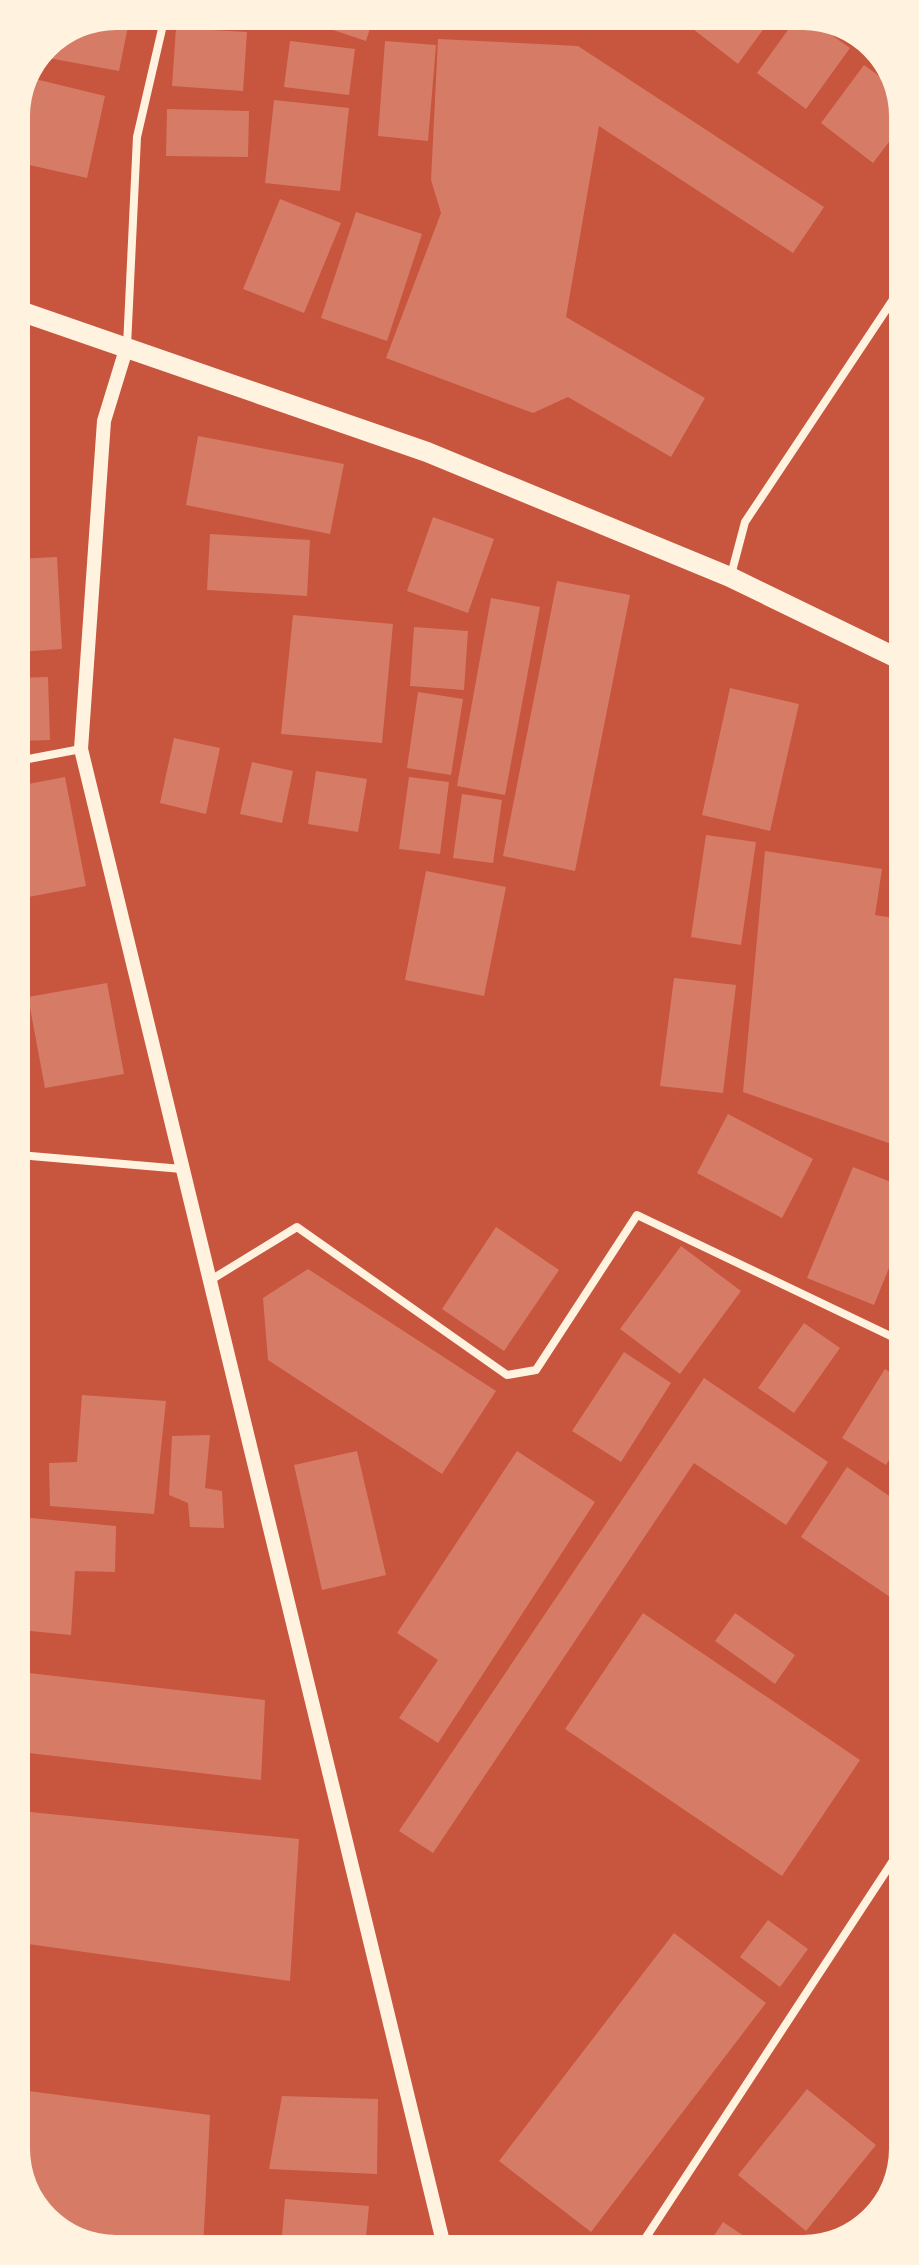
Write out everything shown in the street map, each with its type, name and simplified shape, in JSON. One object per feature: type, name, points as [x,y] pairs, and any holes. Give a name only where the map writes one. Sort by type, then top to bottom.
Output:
[{"type":"main road","points":[[30,314],[427,452],[730,577],[889,654]]},
{"type":"street","points":[[162,30],[137,137],[127,346],[104,421],[81,749],[441,2235]]},
{"type":"street","points":[[730,577],[745,522],[889,306]]},
{"type":"street","points":[[30,759],[81,749]]},
{"type":"street","points":[[30,1156],[182,1169]]},
{"type":"street","points":[[209,1281],[297,1227],[507,1375],[536,1370],[637,1215],[889,1335]]},
{"type":"street","points":[[648,2235],[889,1867]]},
{"type":"building","points":[[127,30],[119,71],[52,59],[59,51],[88,35]]},
{"type":"building","points":[[176,30],[247,32],[243,91],[172,86]]},
{"type":"building","points":[[333,30],[370,30],[366,41]]},
{"type":"building","points":[[694,30],[763,30],[738,64]]},
{"type":"building","points":[[788,30],[820,32],[833,36],[850,48],[806,109],[757,73]]},
{"type":"building","points":[[438,39],[578,46],[824,207],[793,253],[599,126],[566,317],[705,398],[671,457],[568,397],[533,413],[386,358],[441,213],[431,180]]},
{"type":"building","points":[[290,41],[355,49],[349,95],[284,87]]},
{"type":"building","points":[[385,41],[436,45],[428,141],[378,136]]},
{"type":"building","points":[[864,65],[879,76],[888,105],[889,142],[873,163],[821,123]]},
{"type":"building","points":[[38,80],[105,96],[87,178],[30,165],[30,110]]},
{"type":"building","points":[[274,100],[349,108],[340,191],[265,183]]},
{"type":"building","points":[[167,109],[249,111],[248,157],[166,156]]},
{"type":"building","points":[[280,199],[341,223],[304,313],[243,289]]},
{"type":"building","points":[[356,212],[422,234],[387,341],[321,318]]},
{"type":"building","points":[[198,436],[344,464],[330,534],[186,505]]},
{"type":"building","points":[[433,517],[494,539],[468,613],[407,591]]},
{"type":"building","points":[[210,534],[310,540],[307,596],[207,590]]},
{"type":"building","points":[[57,557],[62,649],[30,651],[30,558]]},
{"type":"building","points":[[557,581],[630,595],[575,871],[503,856]]},
{"type":"building","points":[[491,598],[540,607],[505,795],[457,786]]},
{"type":"building","points":[[293,615],[393,624],[382,743],[281,734]]},
{"type":"building","points":[[414,627],[468,631],[464,690],[410,686]]},
{"type":"building","points":[[48,677],[50,740],[30,741],[30,678]]},
{"type":"building","points":[[730,688],[799,704],[770,831],[702,815]]},
{"type":"building","points":[[418,692],[463,699],[451,775],[407,768]]},
{"type":"building","points":[[174,738],[220,748],[206,814],[160,803]]},
{"type":"building","points":[[252,762],[293,771],[282,823],[240,814]]},
{"type":"building","points":[[316,771],[367,779],[358,832],[308,824]]},
{"type":"building","points":[[65,777],[86,886],[30,897],[30,784]]},
{"type":"building","points":[[409,777],[449,782],[440,854],[399,849]]},
{"type":"building","points":[[462,794],[502,800],[493,863],[453,858]]},
{"type":"building","points":[[706,835],[756,842],[741,945],[691,937]]},
{"type":"building","points":[[765,851],[882,869],[875,915],[889,917],[889,1143],[743,1092]]},
{"type":"building","points":[[426,871],[506,887],[484,996],[405,980]]},
{"type":"building","points":[[674,978],[736,985],[723,1093],[660,1086]]},
{"type":"building","points":[[107,983],[124,1074],[45,1088],[30,997]]},
{"type":"building","points":[[728,1114],[813,1159],[782,1218],[697,1173]]},
{"type":"building","points":[[853,1167],[889,1181],[889,1268],[874,1305],[807,1278]]},
{"type":"building","points":[[496,1227],[559,1270],[504,1351],[442,1309]]},
{"type":"building","points":[[681,1246],[741,1291],[680,1374],[620,1329]]},
{"type":"building","points":[[308,1269],[496,1391],[442,1474],[268,1360],[263,1298]]},
{"type":"building","points":[[804,1323],[840,1348],[794,1413],[758,1388]]},
{"type":"building","points":[[624,1352],[671,1383],[621,1462],[572,1431]]},
{"type":"building","points":[[885,1369],[889,1372],[889,1460],[886,1465],[842,1438]]},
{"type":"building","points":[[704,1378],[828,1462],[786,1525],[694,1463],[433,1853],[399,1831]]},
{"type":"building","points":[[82,1395],[166,1401],[154,1514],[50,1506],[49,1463],[77,1462]]},
{"type":"building","points":[[210,1435],[205,1488],[222,1491],[224,1528],[190,1527],[188,1503],[169,1495],[172,1436]]},
{"type":"building","points":[[357,1451],[386,1575],[322,1590],[294,1465]]},
{"type":"building","points":[[517,1451],[595,1502],[438,1743],[399,1718],[438,1660],[397,1633]]},
{"type":"building","points":[[847,1467],[889,1496],[889,1596],[801,1537]]},
{"type":"building","points":[[30,1518],[116,1526],[115,1572],[75,1571],[71,1635],[30,1631]]},
{"type":"building","points":[[643,1613],[860,1760],[782,1876],[565,1729]]},
{"type":"building","points":[[735,1613],[795,1655],[775,1684],[715,1641]]},
{"type":"building","points":[[30,1673],[265,1700],[261,1780],[30,1753]]},
{"type":"building","points":[[30,1812],[299,1839],[290,1981],[30,1944]]},
{"type":"building","points":[[768,1920],[808,1949],[780,1987],[740,1957]]},
{"type":"building","points":[[674,1933],[766,2003],[591,2232],[499,2161]]},
{"type":"building","points":[[807,2089],[876,2145],[806,2231],[738,2175]]},
{"type":"building","points":[[30,2091],[210,2115],[204,2235],[110,2235],[88,2230],[55,2210],[35,2177],[30,2149]]},
{"type":"building","points":[[282,2096],[378,2099],[377,2174],[269,2169]]},
{"type":"building","points":[[285,2199],[369,2206],[366,2235],[282,2235]]},
{"type":"building","points":[[723,2222],[742,2235],[715,2235]]}]
